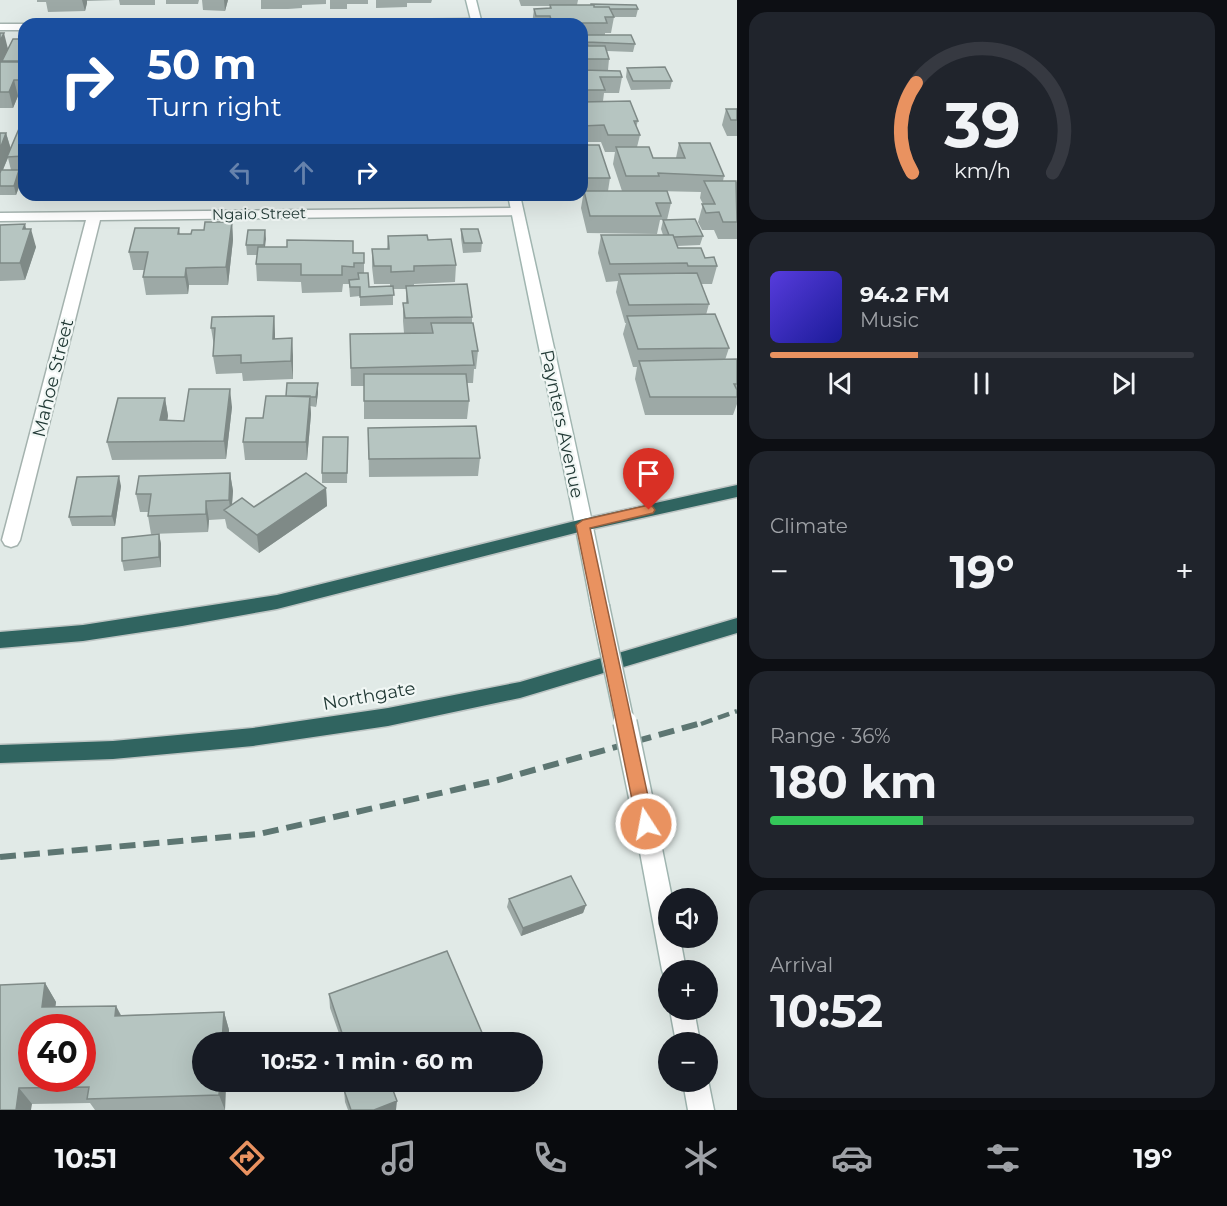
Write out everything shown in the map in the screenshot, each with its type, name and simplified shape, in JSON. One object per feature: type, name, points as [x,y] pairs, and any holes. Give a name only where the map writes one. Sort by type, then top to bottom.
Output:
[{"type":"highway","points":[[0,640],[83,633],[182,620],[277,602],[583,525],[736,491]]},
{"type":"highway","name":"Northgate","points":[[0,754],[113,750],[253,738],[388,717],[520,690],[736,625]]},
{"type":"street","points":[[471,0],[476,18]]},
{"type":"street","points":[[0,27],[18,27]]},
{"type":"street","name":"Ngaio Street","points":[[0,217],[515,203]]},
{"type":"street","name":"Paynters Avenue","points":[[515,203],[571,454],[583,525],[642,804],[672,960]]},
{"type":"street","name":"Mahoe Street","points":[[11,540],[94,216]]},
{"type":"street","points":[[698,1092],[702,1110]]},
{"type":"building","points":[[591,4],[636,5],[638,9],[610,9],[609,7],[594,7]]},
{"type":"building","points":[[550,5],[609,7],[614,17],[605,17],[607,23],[588,23],[588,18],[536,16],[534,9],[551,8]]},
{"type":"building","points":[[588,35],[631,35],[635,44],[588,42]]},
{"type":"building","points":[[13,39],[18,39],[18,61],[2,61]]},
{"type":"building","points":[[588,46],[605,46],[609,59],[588,59]]},
{"type":"building","points":[[0,62],[18,62],[18,80],[14,80],[9,92],[0,92]]},
{"type":"building","points":[[665,67],[672,81],[633,81],[627,68]]},
{"type":"building","points":[[588,70],[620,71],[622,77],[600,77],[605,90],[588,90]]},
{"type":"building","points":[[630,101],[638,121],[634,121],[640,135],[608,135],[604,125],[588,126],[588,102]]},
{"type":"building","points":[[726,109],[737,109],[737,120],[731,120]]},
{"type":"building","points":[[18,131],[18,156],[7,157]]},
{"type":"building","points":[[0,133],[6,133],[0,149]]},
{"type":"building","points":[[679,143],[710,143],[724,176],[658,173],[659,176],[626,176],[616,147],[649,147],[653,158],[685,158]]},
{"type":"building","points":[[588,145],[599,145],[610,178],[588,178]]},
{"type":"building","points":[[1,170],[18,170],[14,186],[0,186]]},
{"type":"building","points":[[704,181],[736,181],[737,222],[723,222],[719,212],[706,213],[702,204],[715,204]]},
{"type":"building","points":[[588,191],[667,191],[671,203],[656,203],[661,216],[590,216],[586,201]]},
{"type":"building","points":[[695,219],[703,236],[674,237],[669,235],[663,220]]},
{"type":"building","points":[[205,222],[232,222],[226,267],[186,268],[185,277],[143,277],[148,252],[129,252],[135,228],[179,228],[178,234],[191,234],[192,230],[204,230]]},
{"type":"building","points":[[25,224],[23,229],[31,229],[20,263],[0,263],[0,225]]},
{"type":"building","points":[[461,229],[478,229],[482,243],[464,243]]},
{"type":"building","points":[[248,230],[265,230],[264,245],[246,245]]},
{"type":"building","points":[[427,235],[428,240],[451,239],[456,265],[414,266],[414,271],[391,272],[391,266],[374,266],[372,249],[389,249],[388,236]]},
{"type":"building","points":[[601,235],[673,235],[678,248],[701,248],[705,258],[714,257],[717,266],[688,266],[687,263],[610,264]]},
{"type":"building","points":[[287,240],[353,241],[353,253],[364,253],[364,263],[354,263],[354,267],[342,266],[342,275],[301,275],[301,264],[256,264],[258,247],[287,247]]},
{"type":"building","points":[[358,273],[368,273],[369,287],[393,286],[394,295],[360,297],[360,287],[350,287],[349,280],[359,279]]},
{"type":"building","points":[[697,273],[709,304],[629,305],[619,274]]},
{"type":"building","points":[[467,284],[472,317],[405,318],[403,303],[408,303],[406,286]]},
{"type":"building","points":[[715,314],[729,348],[638,349],[627,316]]},
{"type":"building","points":[[274,316],[273,339],[292,338],[291,361],[241,363],[241,355],[213,356],[215,328],[211,328],[212,317]]},
{"type":"building","points":[[431,323],[473,323],[478,351],[472,351],[474,365],[351,368],[350,334],[433,333]]},
{"type":"building","points":[[737,359],[737,384],[734,384],[737,397],[650,397],[639,361]]},
{"type":"building","points":[[364,374],[466,374],[469,401],[364,401]]},
{"type":"building","points":[[287,383],[318,383],[316,397],[286,396]]},
{"type":"building","points":[[189,389],[230,389],[224,441],[107,442],[118,398],[165,398],[160,420],[184,421]]},
{"type":"building","points":[[266,396],[310,396],[306,442],[243,442],[246,418],[263,418]]},
{"type":"building","points":[[476,426],[480,458],[369,459],[368,428]]},
{"type":"building","points":[[323,437],[348,437],[347,473],[322,473]]},
{"type":"building","points":[[230,473],[229,500],[206,501],[206,514],[148,516],[151,494],[136,494],[139,476]]},
{"type":"building","points":[[306,473],[326,488],[257,535],[224,510],[242,498],[254,507]]},
{"type":"building","points":[[119,476],[112,516],[69,517],[77,477]]},
{"type":"building","points":[[159,534],[159,557],[122,561],[122,538]]},
{"type":"building","points":[[571,876],[586,905],[523,928],[509,899]]},
{"type":"building","points":[[447,951],[482,1032],[342,1032],[329,994]]},
{"type":"building","points":[[45,983],[42,1007],[116,1006],[115,1016],[224,1012],[223,1032],[192,1032],[192,1092],[219,1092],[219,1095],[87,1099],[88,1092],[96,1092],[96,1014],[18,1014],[18,1092],[16,1110],[0,1110],[0,985]]},
{"type":"building","points":[[345,1092],[394,1092],[397,1101],[374,1110],[351,1110]]},
{"type":"railway","points":[[701,724],[737,711]]},
{"type":"railway","points":[[0,857],[259,834],[498,780],[705,722]]},
{"type":"route","points":[[646,824],[583,525],[649,510]]}]
